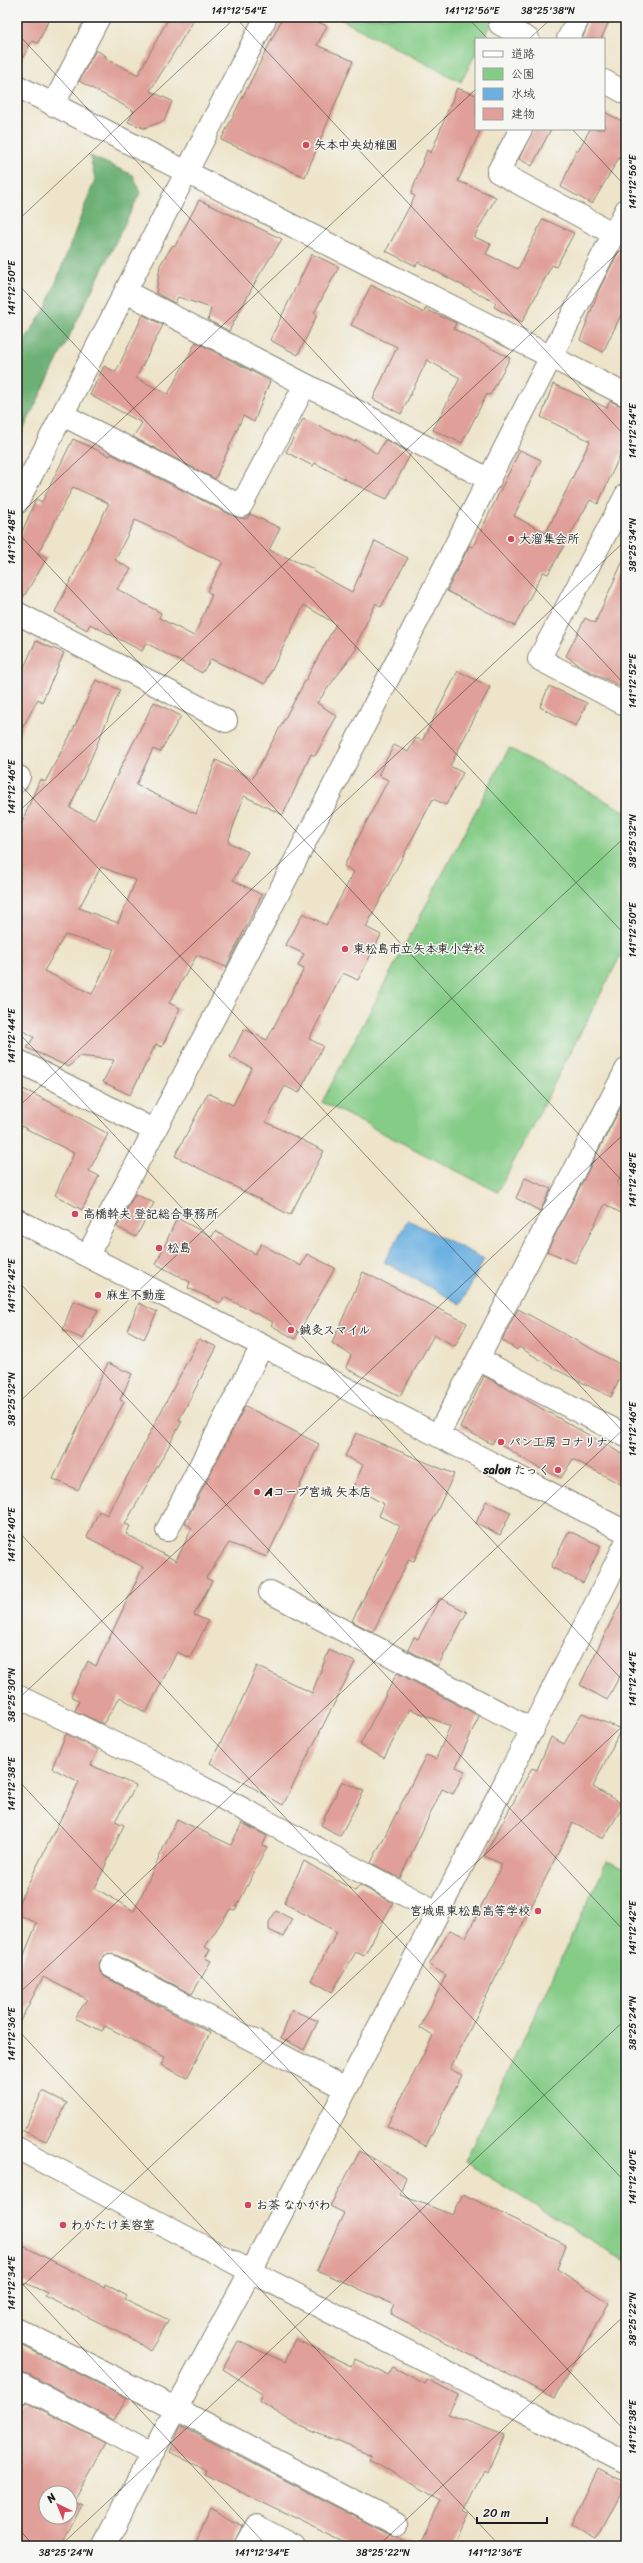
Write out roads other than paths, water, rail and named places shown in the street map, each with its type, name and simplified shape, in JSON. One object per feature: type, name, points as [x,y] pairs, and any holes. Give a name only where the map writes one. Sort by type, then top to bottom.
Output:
[{"type":"street","points":[[53,105],[99,17]]},
{"type":"street","points":[[17,503],[187,174],[266,17]]},
{"type":"street","points":[[568,38],[579,17]]},
{"type":"street","points":[[500,24],[526,38]]},
{"type":"street","points":[[605,82],[626,93]]},
{"type":"street","points":[[17,86],[187,174],[626,395]]},
{"type":"street","points":[[520,130],[498,172],[614,234]]},
{"type":"street","points":[[87,1256],[155,1131],[490,480],[551,356],[626,210]]},
{"type":"street","points":[[126,292],[490,480]]},
{"type":"street","points":[[63,415],[241,506],[305,385]]},
{"type":"street","points":[[626,495],[539,659],[626,705]]},
{"type":"street","points":[[17,613],[226,721]]},
{"type":"street","points":[[17,776],[19,777],[17,781]]},
{"type":"street","points":[[17,1060],[155,1131]]},
{"type":"street","points":[[438,1436],[626,1070]]},
{"type":"street","points":[[17,1220],[626,1532]]},
{"type":"street","points":[[168,1530],[262,1346]]},
{"type":"street","points":[[478,1359],[626,1436]]},
{"type":"street","points":[[104,2546],[175,2408],[250,2271],[346,2089],[533,1730],[626,1543]]},
{"type":"street","points":[[270,1592],[533,1730]]},
{"type":"street","points":[[17,1696],[175,1773],[438,1912]]},
{"type":"street","points":[[111,1966],[346,2089]]},
{"type":"street","points":[[17,2148],[250,2271],[626,2463]]},
{"type":"street","points":[[17,2329],[175,2408],[396,2524]]},
{"type":"street","points":[[17,2394],[22,2385],[151,2454]]},
{"type":"street","points":[[245,2546],[256,2526],[294,2546]]},
{"type":"water","points":[[408,1220],[484,1259],[461,1304],[384,1262]]},
{"type":"place","name":"矢本中央幼稚園","points":[[306,145]]},
{"type":"place","name":"大溜集会所","points":[[511,539]]},
{"type":"place","name":"東松島市立矢本東小学校","points":[[345,949]]},
{"type":"place","name":"高橋幹夫 登記総合事務所","points":[[75,1214]]},
{"type":"place","name":"松島","points":[[159,1248]]},
{"type":"place","name":"麻生不動産","points":[[98,1295]]},
{"type":"place","name":"鍼灸スマイル","points":[[291,1330]]},
{"type":"place","name":"パン工房 コナリナ","points":[[501,1442]]},
{"type":"place","name":"salon たっく","points":[[558,1470]]},
{"type":"place","name":"Aコープ宮城 矢本店","points":[[257,1492]]},
{"type":"place","name":"宮城県東松島高等学校","points":[[538,1911]]},
{"type":"place","name":"お茶 なかがわ","points":[[248,2205]]},
{"type":"place","name":"わかたけ美容室","points":[[63,2225]]}]
